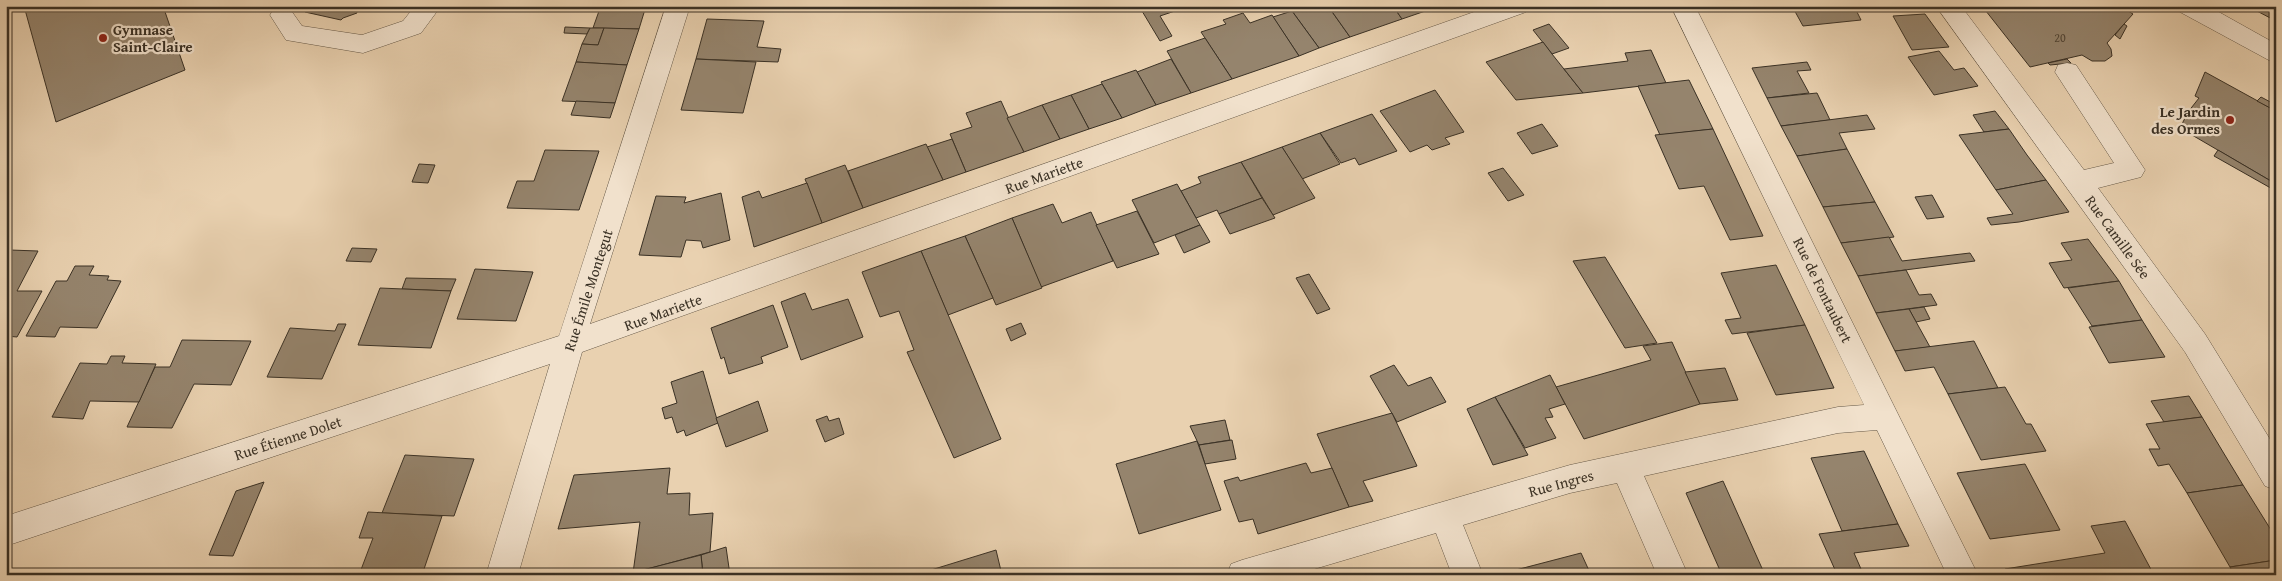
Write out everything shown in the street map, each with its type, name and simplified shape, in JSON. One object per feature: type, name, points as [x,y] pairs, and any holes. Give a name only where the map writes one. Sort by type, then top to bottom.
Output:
[{"type":"street","points":[[282,15],[295,34],[363,44],[412,27],[429,6]]},
{"type":"street","name":"Rue Émile Montegut","points":[[502,575],[570,344],[678,6]]},
{"type":"street","name":"Rue Mariette","points":[[570,344],[1518,6]]},
{"type":"street","name":"Rue de Fontaubert","points":[[1683,6],[1963,575]]},
{"type":"street","name":"Rue Camille Sée","points":[[1948,6],[2001,75],[2195,343],[2226,391],[2276,476]]},
{"type":"street","points":[[2188,6],[2276,55]]},
{"type":"street","points":[[2067,72],[2132,170],[2077,182]]},
{"type":"street","name":"Rue Étienne Dolet","points":[[6,531],[570,344]]},
{"type":"street","name":"Rue Ingres","points":[[1242,575],[1570,480],[1838,420],[1885,416]]},
{"type":"street","points":[[1625,467],[1673,575]]},
{"type":"street","points":[[1444,516],[1468,575]]},
{"type":"building","name":"Gymnase Saint-Claire","points":[[24,6],[163,6],[185,70],[56,122]]},
{"type":"building","points":[[308,6],[355,6],[357,13],[341,20],[305,12]]},
{"type":"building","points":[[601,6],[615,6],[613,11],[599,11]]},
{"type":"building","points":[[615,6],[646,6],[639,29],[593,28],[599,11],[613,11]]},
{"type":"building","points":[[769,6],[809,6],[810,11],[768,9]]},
{"type":"building","points":[[1139,6],[1171,6],[1175,11],[1160,16],[1172,36],[1160,41]]},
{"type":"building","points":[[1305,6],[1328,6],[1350,37],[1319,48],[1292,11]]},
{"type":"building","points":[[1328,6],[1393,6],[1402,19],[1350,37]]},
{"type":"building","points":[[1393,6],[1436,6],[1437,7],[1402,19]]},
{"type":"building","points":[[1792,6],[1854,6],[1861,20],[1803,26]]},
{"type":"building","points":[[1982,6],[2022,6],[2026,11],[2042,6],[2120,6],[2133,14],[2107,43],[2111,49],[2112,56],[2105,61],[2092,61],[2082,55],[2030,67]]},
{"type":"building","points":[[2258,6],[2276,6],[2276,21],[2255,10]]},
{"type":"building","points":[[1292,11],[1319,48],[1299,56],[1273,17]]},
{"type":"building","points":[[1243,13],[1250,23],[1272,15],[1299,56],[1232,79],[1201,32],[1226,24],[1223,20]]},
{"type":"building","points":[[1925,14],[1949,47],[1912,50],[1893,16]]},
{"type":"building","points":[[707,19],[764,21],[757,47],[781,49],[778,62],[696,59]]},
{"type":"building","points":[[1549,24],[1569,48],[1552,54],[1533,30]]},
{"type":"building","points":[[2124,24],[2127,26],[2120,39],[2115,35]]},
{"type":"building","points":[[565,27],[590,28],[587,34],[564,33]]},
{"type":"building","points":[[590,28],[604,28],[598,45],[582,44]]},
{"type":"building","points":[[604,28],[639,29],[627,65],[576,62],[582,44],[598,45]]},
{"type":"building","points":[[1205,38],[1232,79],[1191,93],[1167,51]]},
{"type":"building","points":[[1543,42],[1583,93],[1516,100],[1486,62]]},
{"type":"building","points":[[1651,50],[1666,83],[1583,93],[1564,69],[1628,61],[1625,53]]},
{"type":"building","points":[[1939,51],[1954,70],[1964,68],[1978,86],[1934,95],[1908,57]]},
{"type":"building","points":[[696,59],[756,62],[743,113],[681,110]]},
{"type":"building","points":[[1171,59],[1191,93],[1156,105],[1137,72]]},
{"type":"building","points":[[2067,59],[2071,63],[2050,65],[2048,63]]},
{"type":"building","points":[[576,62],[627,65],[615,103],[562,101]]},
{"type":"building","points":[[1807,62],[1811,70],[1797,71],[1809,93],[1767,98],[1752,68]]},
{"type":"building","points":[[1136,70],[1156,105],[1122,118],[1101,82]]},
{"type":"building","name":"Le Jardin des Ormes","points":[[2205,72],[2276,111],[2276,184],[2180,128],[2188,112],[2199,98],[2195,96]]},
{"type":"building","points":[[1689,80],[1713,129],[1660,135],[1638,86]]},
{"type":"building","points":[[1102,84],[1122,118],[1089,129],[1071,95]]},
{"type":"building","points":[[1435,90],[1464,132],[1445,138],[1450,144],[1432,150],[1427,145],[1410,152],[1380,111]]},
{"type":"building","points":[[1817,93],[1830,120],[1781,126],[1767,98]]},
{"type":"building","points":[[1071,95],[1089,129],[1060,139],[1042,105]]},
{"type":"building","points":[[2261,97],[2276,105],[2276,111],[2257,101]]},
{"type":"building","points":[[576,101],[615,103],[610,118],[571,115]]},
{"type":"building","points":[[1001,101],[1024,152],[966,172],[950,134],[972,127],[966,113]]},
{"type":"building","points":[[1042,105],[1060,139],[1024,152],[1007,118]]},
{"type":"building","points":[[1995,111],[2009,129],[1984,132],[1973,115]]},
{"type":"building","points":[[1372,114],[1397,151],[1359,165],[1355,158],[1341,163],[1320,133]]},
{"type":"building","points":[[1867,115],[1875,129],[1839,133],[1847,149],[1797,156],[1781,126]]},
{"type":"building","points":[[1542,124],[1558,146],[1532,154],[1517,133]]},
{"type":"building","points":[[1713,129],[1763,236],[1730,240],[1704,186],[1679,189],[1655,135]]},
{"type":"building","points":[[2009,129],[2046,180],[1996,190],[1959,135]]},
{"type":"building","points":[[1320,133],[1340,164],[1302,179],[1282,147]]},
{"type":"building","points":[[952,139],[966,172],[943,180],[927,147]]},
{"type":"building","points":[[926,144],[943,180],[863,208],[848,171]]},
{"type":"building","points":[[1282,147],[1315,198],[1273,215],[1241,162]]},
{"type":"building","points":[[1847,149],[1875,202],[1823,207],[1797,156]]},
{"type":"building","points":[[545,150],[599,151],[579,210],[507,208],[517,181],[534,181]]},
{"type":"building","points":[[2218,150],[2276,184],[2276,191],[2214,156]]},
{"type":"building","points":[[1241,162],[1262,198],[1219,214],[1217,210],[1196,218],[1181,191],[1201,183],[1198,177]]},
{"type":"building","points":[[419,164],[435,165],[428,183],[412,182]]},
{"type":"building","points":[[845,165],[863,208],[822,223],[805,179]]},
{"type":"building","points":[[1503,168],[1524,195],[1508,201],[1488,173]]},
{"type":"building","points":[[2046,180],[2069,212],[2019,222],[1991,225],[1987,218],[2013,214],[1996,190]]},
{"type":"building","points":[[807,183],[822,223],[754,247],[742,197],[759,191],[762,198]]},
{"type":"building","points":[[1177,184],[1200,225],[1154,243],[1132,200]]},
{"type":"building","points":[[721,193],[730,240],[703,248],[701,241],[686,240],[681,257],[639,255],[656,196],[686,197],[684,203]]},
{"type":"building","points":[[1932,195],[1944,217],[1927,219],[1915,197]]},
{"type":"building","points":[[1262,198],[1275,218],[1230,234],[1219,214]]},
{"type":"building","points":[[1875,202],[1894,237],[1841,243],[1823,207]]},
{"type":"building","points":[[1053,204],[1062,223],[1091,212],[1113,261],[1041,287],[1012,218]]},
{"type":"building","points":[[1137,211],[1159,254],[1117,268],[1096,225]]},
{"type":"building","points":[[1012,218],[1042,288],[996,305],[965,236]]},
{"type":"building","points":[[1200,225],[1210,242],[1184,253],[1175,235]]},
{"type":"building","points":[[965,236],[993,298],[948,315],[921,251]]},
{"type":"building","points":[[1889,237],[1902,261],[1970,253],[1975,261],[1858,276],[1841,243]]},
{"type":"building","points":[[2088,239],[2119,281],[2064,288],[2049,263],[2072,260],[2061,243]]},
{"type":"building","points":[[352,248],[377,249],[371,262],[346,261]]},
{"type":"building","points":[[10,250],[38,251],[17,291],[42,291],[17,337],[6,336],[6,258]]},
{"type":"building","points":[[921,251],[1001,439],[954,458],[907,352],[914,350],[899,311],[880,317],[862,272]]},
{"type":"building","points":[[1605,257],[1657,343],[1625,348],[1573,261]]},
{"type":"building","points":[[1776,265],[1805,325],[1732,334],[1725,320],[1741,318],[1721,273]]},
{"type":"building","points":[[75,266],[94,266],[89,275],[109,276],[107,280],[121,281],[97,328],[60,327],[55,337],[26,336],[56,281],[67,281]]},
{"type":"building","points":[[475,269],[533,272],[516,321],[457,319]]},
{"type":"building","points":[[1906,270],[1919,295],[1931,294],[1937,305],[1876,313],[1858,276]]},
{"type":"building","points":[[1309,274],[1330,309],[1317,314],[1296,278]]},
{"type":"building","points":[[406,278],[456,279],[451,291],[402,289]]},
{"type":"building","points":[[2119,281],[2142,320],[2092,326],[2068,288]]},
{"type":"building","points":[[380,288],[451,291],[431,348],[358,345]]},
{"type":"building","points":[[805,293],[812,310],[848,299],[863,337],[801,360],[781,302]]},
{"type":"building","points":[[773,305],[788,347],[761,357],[763,363],[729,374],[724,357],[721,359],[711,328]]},
{"type":"building","points":[[1924,307],[1930,319],[1916,322],[1909,309]]},
{"type":"building","points":[[1909,309],[1930,347],[1895,351],[1876,313]]},
{"type":"building","points":[[2142,320],[2165,357],[2109,363],[2089,327]]},
{"type":"building","points":[[1021,323],[1026,334],[1011,341],[1006,329]]},
{"type":"building","points":[[338,324],[346,324],[322,379],[267,377],[290,328],[335,331]]},
{"type":"building","points":[[1805,325],[1834,388],[1776,395],[1747,333]]},
{"type":"building","points":[[182,340],[251,341],[231,385],[194,384],[172,428],[127,427],[155,367],[170,367]]},
{"type":"building","points":[[1974,341],[1998,388],[1948,394],[1934,367],[1905,371],[1895,351]]},
{"type":"building","points":[[1672,342],[1700,404],[1584,439],[1556,387],[1651,360],[1643,346]]},
{"type":"building","points":[[111,356],[125,356],[122,363],[156,364],[139,402],[90,401],[83,419],[52,417],[80,363],[107,364]]},
{"type":"building","points":[[1394,365],[1408,386],[1431,377],[1446,402],[1397,422],[1370,376]]},
{"type":"building","points":[[1725,368],[1738,400],[1700,404],[1685,372]]},
{"type":"building","points":[[703,371],[718,423],[686,436],[684,430],[677,433],[672,417],[665,419],[662,408],[677,403],[671,382]]},
{"type":"building","points":[[1550,375],[1565,404],[1549,409],[1553,417],[1545,418],[1556,438],[1525,448],[1495,397]]},
{"type":"building","points":[[2005,387],[2026,424],[2031,424],[2046,451],[1981,460],[1948,394]]},
{"type":"building","points":[[2189,396],[2202,417],[2164,422],[2151,401]]},
{"type":"building","points":[[1495,397],[1528,455],[1493,465],[1467,409]]},
{"type":"building","points":[[758,401],[768,431],[726,447],[716,418]]},
{"type":"building","points":[[1392,413],[1417,466],[1363,481],[1373,501],[1349,507],[1317,434]]},
{"type":"building","points":[[827,416],[829,421],[839,418],[844,434],[825,442],[816,420]]},
{"type":"building","points":[[2202,417],[2243,485],[2187,493],[2169,464],[2158,466],[2149,449],[2160,449],[2146,424]]},
{"type":"building","points":[[1225,420],[1230,440],[1199,445],[1190,426]]},
{"type":"building","points":[[1232,440],[1236,459],[1205,464],[1199,445]]},
{"type":"building","points":[[1197,441],[1221,510],[1139,534],[1116,464]]},
{"type":"building","points":[[1864,451],[1898,524],[1842,531],[1811,458]]},
{"type":"building","points":[[405,455],[474,459],[454,516],[382,513]]},
{"type":"building","points":[[1306,463],[1311,473],[1332,468],[1349,507],[1258,534],[1253,519],[1239,522],[1224,481],[1238,477],[1240,481]]},
{"type":"building","points":[[2025,464],[2060,530],[1990,539],[1957,473]]},
{"type":"building","points":[[670,468],[667,494],[690,493],[689,515],[713,513],[710,552],[633,573],[640,522],[558,529],[574,475]]},
{"type":"building","points":[[1723,481],[1765,575],[1722,575],[1686,493]]},
{"type":"building","points":[[264,482],[233,556],[209,555],[236,491]]},
{"type":"building","points":[[2243,485],[2276,538],[2276,560],[2230,567],[2187,493]]},
{"type":"building","points":[[368,512],[442,516],[422,575],[359,575],[373,538],[359,538]]},
{"type":"building","points":[[2125,521],[2154,575],[2008,575],[2005,569],[2105,553],[2091,526]]},
{"type":"building","points":[[1898,524],[1909,546],[1854,553],[1861,569],[1836,572],[1819,534]]},
{"type":"building","points":[[726,547],[730,575],[703,575],[701,555]]},
{"type":"building","points":[[996,550],[1002,575],[932,575],[931,570]]},
{"type":"building","points":[[1581,553],[1591,575],[1514,575],[1512,571]]},
{"type":"building","points":[[701,555],[703,575],[627,575],[627,574]]},
{"type":"building","points":[[2276,560],[2276,575],[2234,575],[2230,567]]},
{"type":"place","name":"Gymnase Saint-Claire","points":[[103,38]]},
{"type":"place","name":"Le Jardin des Ormes","points":[[2230,120]]}]
